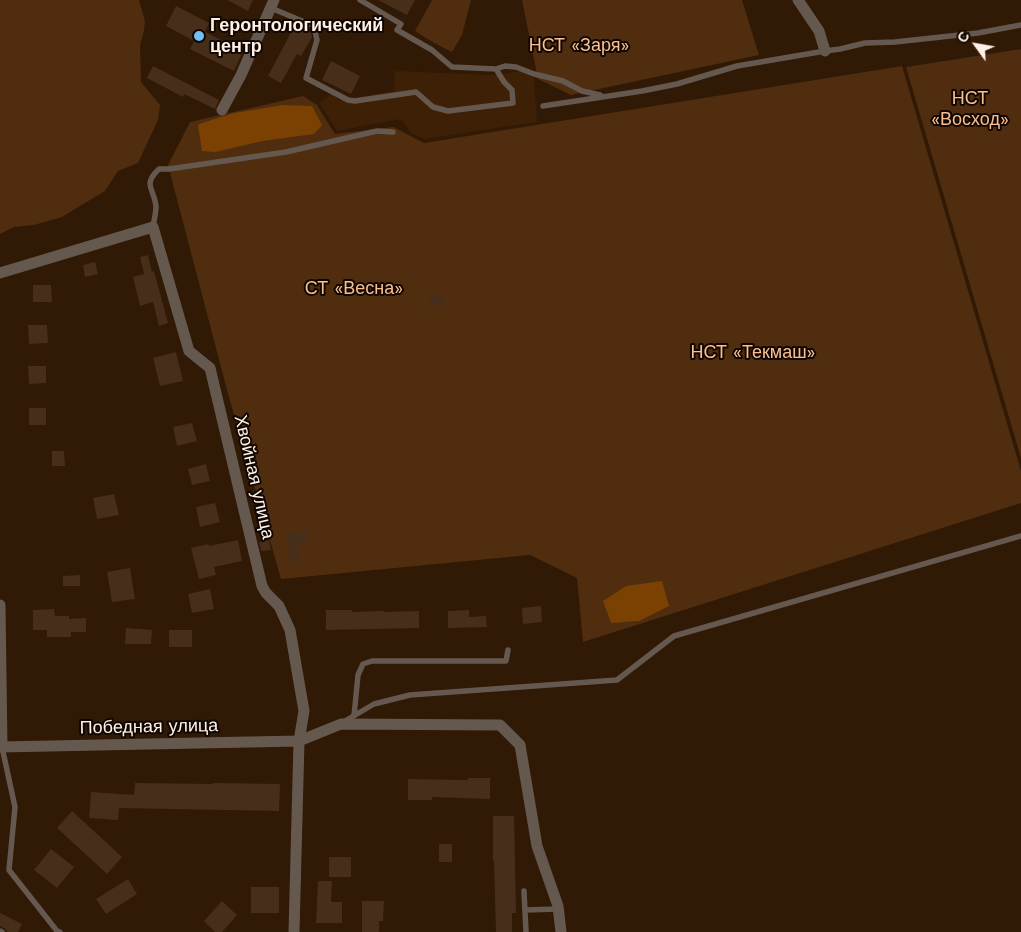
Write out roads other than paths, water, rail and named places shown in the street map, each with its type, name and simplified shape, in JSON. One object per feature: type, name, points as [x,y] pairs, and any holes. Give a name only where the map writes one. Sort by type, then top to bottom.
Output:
[{"type":"street","points":[[798,0],[819,31],[825,50]]},
{"type":"street","points":[[222,110],[241,75],[273,4]]},
{"type":"street","points":[[0,273],[153,227]]},
{"type":"street","name":"Хвойная улица","points":[[153,227],[188,351],[210,368],[262,586],[266,594],[279,606],[290,630],[304,711],[299,741],[294,932]]},
{"type":"street","points":[[0,606],[1,747]]},
{"type":"street","points":[[299,741],[341,724],[500,725],[520,745],[537,846],[558,909],[561,932]]},
{"type":"street","name":"Победная улица","points":[[1,747],[299,741]]},
{"type":"lane","points":[[360,0],[401,24],[397,30],[432,50],[452,67],[496,69],[505,66],[516,67],[534,74],[563,81],[582,91],[604,96]]},
{"type":"lane","points":[[273,4],[314,26],[317,40],[306,78],[348,100],[355,101],[416,92],[433,107],[448,111],[513,103],[512,90],[504,82],[496,69]]},
{"type":"lane","points":[[543,106],[642,91],[677,84],[737,66],[865,43],[895,42],[978,33],[1021,25]]},
{"type":"lane","points":[[153,227],[156,208],[149,184],[152,175],[159,169],[286,152],[377,130],[393,132]]},
{"type":"lane","points":[[341,724],[374,704],[410,695],[617,680],[674,636],[1021,536]]},
{"type":"lane","points":[[354,716],[358,675],[363,664],[372,661],[506,661],[508,650]]},
{"type":"lane","points":[[1,747],[15,807],[9,870],[57,931],[60,932]]},
{"type":"lane","points":[[524,890],[526,932]]},
{"type":"lane","points":[[525,910],[558,909]]},
{"type":"place","name":"Геронтологический центр","points":[[199,36]]},
{"type":"park label","name":"НСТ «Заря»","points":[[579,46]]},
{"type":"park label","name":"НСТ «Восход»","points":[[970,109]]},
{"type":"park label","name":"СТ «Весна»","points":[[354,289]]},
{"type":"park label","name":"НСТ «Текмаш»","points":[[753,353]]}]
